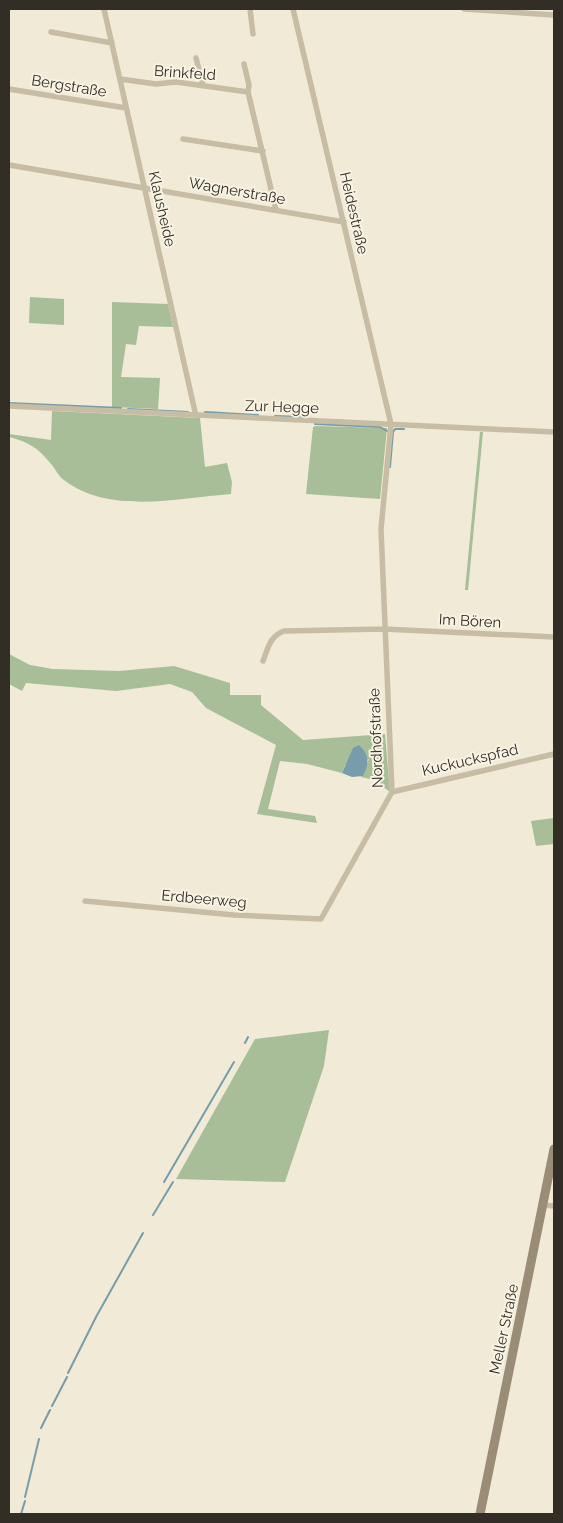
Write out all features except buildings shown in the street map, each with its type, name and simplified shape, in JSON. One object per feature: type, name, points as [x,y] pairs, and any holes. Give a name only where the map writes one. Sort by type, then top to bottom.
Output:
[{"type":"main road","name":"Meller Straße","points":[[480,1514],[554,1149]]},
{"type":"street","name":"Klausheide","points":[[104,9],[196,416]]},
{"type":"street","points":[[250,9],[253,34]]},
{"type":"street","name":"Heidestraße","points":[[293,9],[391,424]]},
{"type":"street","points":[[464,9],[554,15]]},
{"type":"street","points":[[51,32],[112,43]]},
{"type":"street","points":[[196,58],[203,85]]},
{"type":"street","points":[[244,64],[249,85],[248,92],[276,210]]},
{"type":"street","name":"Brinkfeld","points":[[120,79],[156,84],[176,82],[248,92]]},
{"type":"street","name":"Bergstraße","points":[[9,89],[126,108]]},
{"type":"street","points":[[182,139],[263,151]]},
{"type":"street","name":"Wagnerstraße","points":[[9,165],[344,222]]},
{"type":"street","name":"Zur Hegge","points":[[9,406],[554,432]]},
{"type":"street","name":"Nordhofstraße","points":[[321,919],[392,792],[381,529],[391,424]]},
{"type":"street","points":[[263,661],[270,641],[278,633],[284,631],[384,629]]},
{"type":"street","name":"Im Bören","points":[[384,629],[554,637]]},
{"type":"street","name":"Kuckuckspfad","points":[[392,792],[554,754]]},
{"type":"street","name":"Erdbeerweg","points":[[85,901],[234,915],[321,919]]},
{"type":"street","points":[[543,1205],[554,1206]]},
{"type":"green space","points":[[30,297],[64,299],[64,325],[29,323]]},
{"type":"green space","points":[[112,302],[168,304],[173,327],[139,326],[136,345],[126,344],[121,377],[160,378],[158,409],[112,407]]},
{"type":"green space","points":[[52,411],[200,418],[205,467],[227,463],[232,482],[231,494],[145,502],[102,498],[82,491],[62,479],[47,459],[34,447],[9,437],[9,434],[51,440]]},
{"type":"green space","points":[[313,427],[387,428],[380,499],[306,494]]},
{"type":"green space","points":[[480,432],[483,432],[468,590],[465,590]]},
{"type":"green space","points":[[9,654],[30,665],[53,669],[119,671],[174,666],[230,683],[230,695],[261,695],[261,705],[303,740],[385,734],[390,792],[374,780],[361,777],[369,759],[345,765],[342,773],[307,764],[280,761],[268,809],[315,816],[317,823],[257,814],[276,745],[206,708],[192,692],[170,684],[116,691],[26,683],[22,691],[9,684]]},
{"type":"green space","points":[[554,818],[554,844],[536,846],[531,821]]},
{"type":"green space","points":[[329,1030],[324,1066],[285,1182],[176,1179],[255,1039]]},
{"type":"water","points":[[359,745],[367,756],[363,776],[352,777],[342,773],[353,748]]},
{"type":"waterway","points":[[9,403],[121,408]]},
{"type":"waterway","points":[[128,409],[188,412]]},
{"type":"waterway","points":[[205,412],[258,415]]},
{"type":"waterway","points":[[275,416],[304,417]]},
{"type":"waterway","points":[[315,424],[380,427],[387,431]]},
{"type":"waterway","points":[[390,467],[393,432],[395,429],[404,429]]},
{"type":"waterway","points":[[245,1043],[248,1037]]},
{"type":"waterway","points":[[164,1182],[234,1062]]},
{"type":"waterway","points":[[153,1215],[173,1182]]},
{"type":"waterway","points":[[68,1373],[96,1317],[143,1233]]},
{"type":"waterway","points":[[52,1406],[67,1377]]},
{"type":"waterway","points":[[41,1428],[50,1410]]},
{"type":"waterway","points":[[25,1497],[39,1439]]},
{"type":"waterway","points":[[21,1514],[25,1501]]}]
